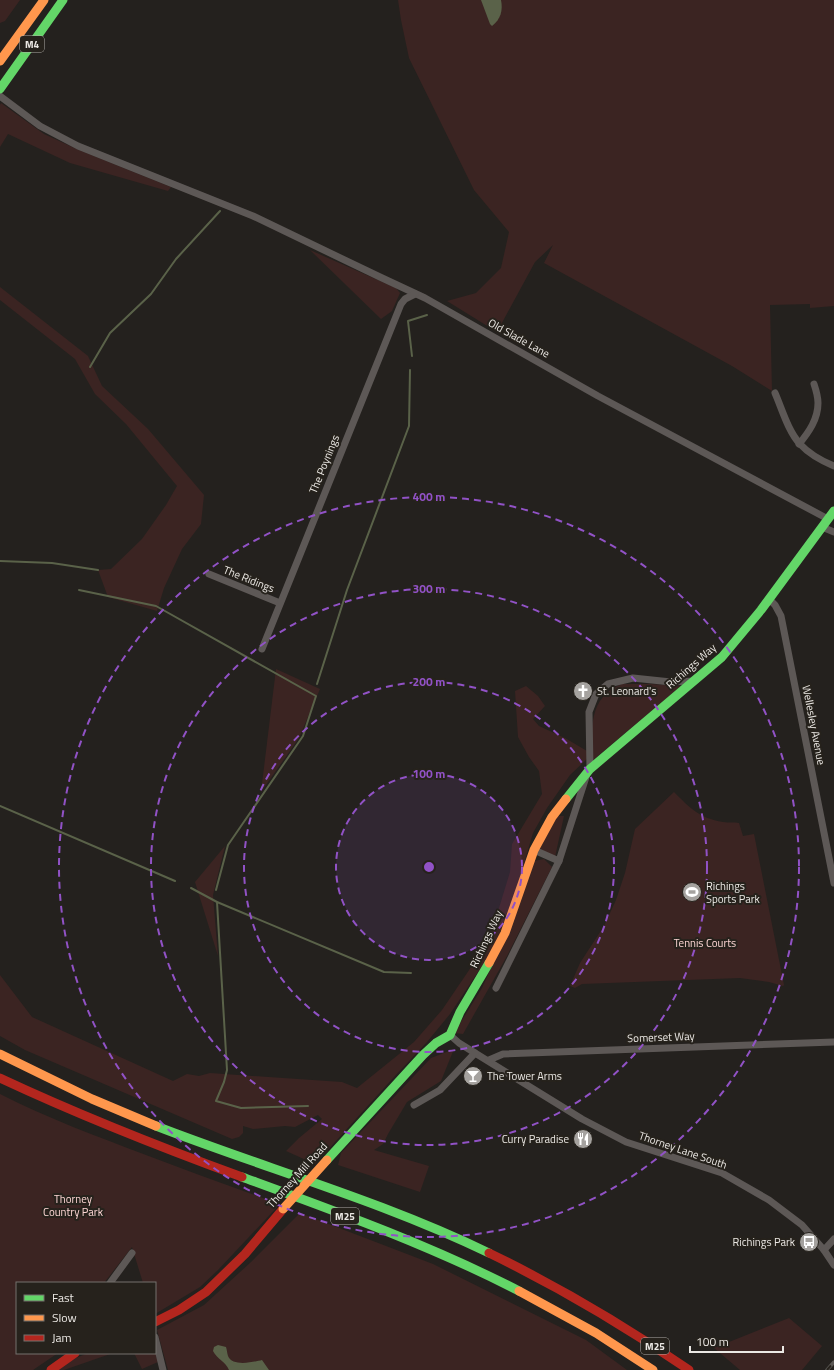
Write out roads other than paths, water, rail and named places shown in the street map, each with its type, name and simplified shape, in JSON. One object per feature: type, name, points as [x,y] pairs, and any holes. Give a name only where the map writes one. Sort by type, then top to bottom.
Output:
[{"type":"main road","name":"M4","points":[[0,61],[44,0]]},
{"type":"main road","name":"M4","points":[[0,89],[63,0]]},
{"type":"main road","name":"Richings Way","points":[[450,1035],[460,1012],[482,976],[505,933],[534,850],[552,816],[589,770],[722,657],[769,599],[834,511]]},
{"type":"main road","name":"Thorney Mill Road","points":[[156,1322],[179,1310],[206,1292],[245,1254],[283,1209],[423,1055],[450,1035]]},
{"type":"main road","name":"M25","points":[[0,1054],[84,1096],[139,1119],[230,1154],[382,1208],[443,1232],[485,1251],[607,1315],[662,1350],[689,1370]]},
{"type":"main road","name":"M25","points":[[0,1078],[143,1141],[370,1225],[448,1257],[539,1301],[605,1338],[653,1370]]},
{"type":"main road","points":[[51,1370],[74,1354]]},
{"type":"street","name":"Old Slade Lane","points":[[0,96],[40,126],[78,146],[253,216],[425,298],[825,523],[834,532]]},
{"type":"street","name":"The Poynings","points":[[262,649],[401,304],[405,299],[415,294]]},
{"type":"street","points":[[799,444],[809,431],[815,418],[818,403],[814,384]]},
{"type":"street","points":[[775,393],[786,421],[799,444],[813,455],[834,466]]},
{"type":"street","name":"The Ridings","points":[[209,574],[280,603]]},
{"type":"street","name":"Wellesley Avenue","points":[[769,599],[775,605],[781,616],[834,883]]},
{"type":"street","points":[[496,988],[559,861],[589,770],[589,712],[596,694],[608,684],[633,678],[671,682],[694,681]]},
{"type":"street","points":[[534,850],[559,861]]},
{"type":"street","name":"Thorney Lane South","points":[[450,1035],[475,1053],[489,1060],[582,1119],[626,1142],[722,1173],[769,1200],[802,1225],[824,1250],[834,1266]]},
{"type":"street","name":"Somerset Way","points":[[489,1060],[503,1054],[834,1042]]},
{"type":"street","points":[[414,1106],[440,1090],[475,1053]]},
{"type":"street","points":[[824,1250],[834,1239]]},
{"type":"street","points":[[111,1282],[132,1253]]},
{"type":"street","points":[[156,1341],[163,1370]]},
{"type":"waterway","points":[[90,367],[110,333],[151,294],[176,259],[220,211]]},
{"type":"waterway","points":[[412,356],[408,321],[427,315]]},
{"type":"waterway","points":[[317,684],[347,590],[409,426],[410,370]]},
{"type":"waterway","points":[[0,561],[52,563],[98,570]]},
{"type":"waterway","points":[[79,590],[156,606],[316,696],[303,736],[228,845],[216,890]]},
{"type":"waterway","points":[[0,806],[175,881]]},
{"type":"waterway","points":[[191,888],[217,902],[384,972],[411,973]]},
{"type":"waterway","points":[[217,902],[227,1070],[216,1101],[241,1108],[308,1106]]},
{"type":"railway","points":[[827,1370],[834,1362]]},
{"type":"place","name":"St. Leonard's","points":[[583,691]]},
{"type":"place","name":"Richings Sports Park","points":[[692,892]]},
{"type":"place","name":"The Tower Arms","points":[[473,1076]]},
{"type":"place","name":"Curry Paradise","points":[[583,1139]]},
{"type":"place","name":"Richings Park","points":[[809,1242]]},
{"type":"park label","name":"Tennis Courts","points":[[705,943]]},
{"type":"park label","name":"Thorney Country Park","points":[[73,1205]]}]
